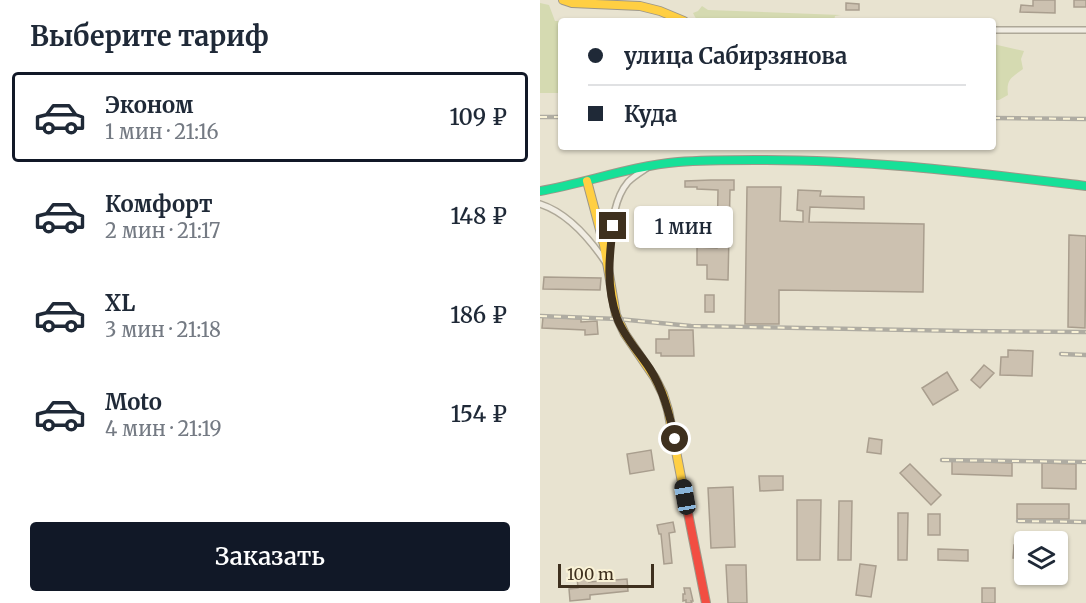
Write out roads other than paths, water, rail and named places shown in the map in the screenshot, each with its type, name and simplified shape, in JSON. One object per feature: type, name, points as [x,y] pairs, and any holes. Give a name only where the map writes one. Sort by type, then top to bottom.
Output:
[{"type":"street","points":[[563,0],[572,3],[640,6],[677,18]]},
{"type":"street","points":[[996,30],[1086,30]]},
{"type":"street","points":[[540,191],[571,186],[651,165],[687,161],[830,160],[931,167],[1086,186]]},
{"type":"street","points":[[608,267],[614,212],[618,199],[630,180],[651,165]]},
{"type":"street","points":[[587,181],[618,320],[654,375],[668,410],[706,603]]},
{"type":"street","points":[[540,204],[555,210],[573,224],[597,249],[608,267]]},
{"type":"railway","points":[[540,117],[558,117]]},
{"type":"railway","points":[[996,118],[1086,119]]},
{"type":"railway","points":[[540,316],[618,319],[691,326],[1086,332]]},
{"type":"railway","points":[[1061,354],[1086,355]]},
{"type":"railway","points":[[942,460],[1086,462]]},
{"type":"railway","points":[[1018,521],[1086,522]]}]
